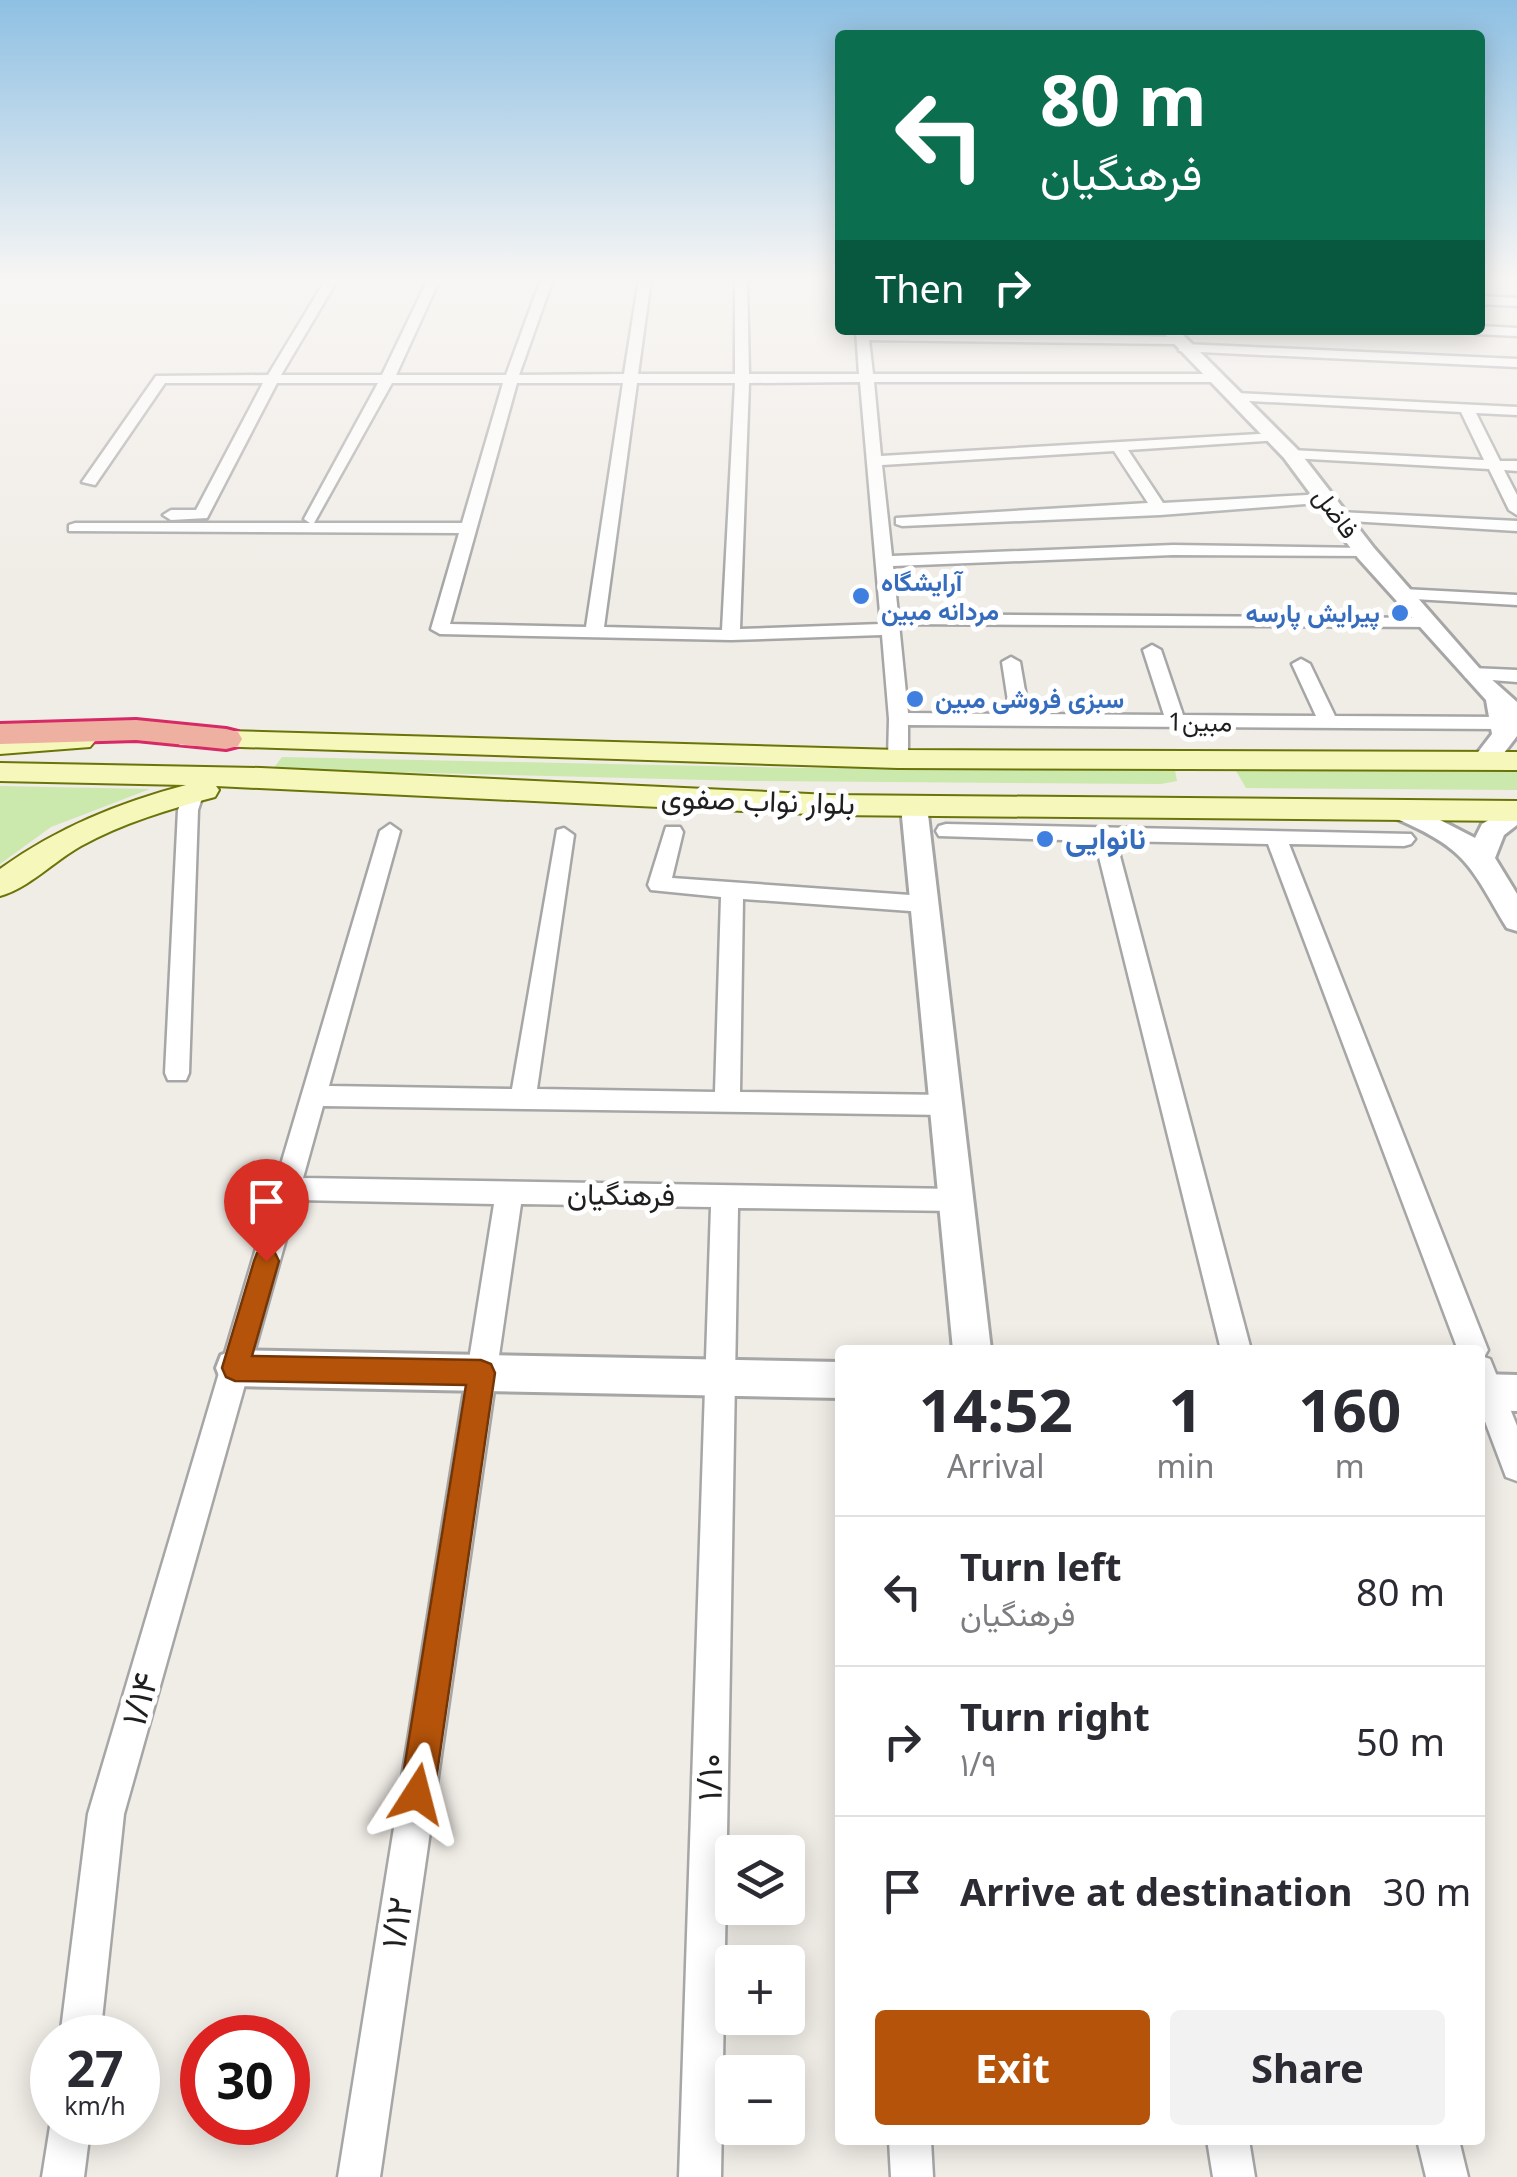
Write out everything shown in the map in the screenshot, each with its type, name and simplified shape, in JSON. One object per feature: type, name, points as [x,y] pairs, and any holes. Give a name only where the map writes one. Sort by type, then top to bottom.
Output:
[{"type":"highway","points":[[0,734],[136,730],[226,739]]},
{"type":"main road","name":"بلوار نواب صفوی","points":[[0,745],[226,739],[898,759],[1517,760]]},
{"type":"main road","points":[[1206,760],[1227,809]]},
{"type":"main road","name":"بلوار نواب صفوی","points":[[0,772],[261,777],[830,806],[1227,809],[1406,826],[1517,812]]},
{"type":"main road","points":[[0,885],[60,840],[155,802],[261,777]]},
{"type":"street","points":[[90,482],[159,381]]},
{"type":"street","points":[[96,515],[201,515],[271,381]]},
{"type":"street","points":[[312,519],[387,381]]},
{"type":"street","points":[[509,381],[440,629],[731,635],[890,624],[1428,624]]},
{"type":"street","points":[[594,632],[631,381]]},
{"type":"street","points":[[731,635],[742,381]]},
{"type":"street","points":[[864,381],[899,719],[898,759]]},
{"type":"street","name":"فاضل","points":[[1218,381],[1291,454],[1366,553],[1506,713]]},
{"type":"street","points":[[1236,397],[1517,411]]},
{"type":"street","points":[[1466,408],[1517,510]]},
{"type":"street","points":[[873,461],[1274,437]]},
{"type":"street","points":[[1118,446],[1160,510]]},
{"type":"street","points":[[1291,454],[1517,466]]},
{"type":"street","points":[[902,521],[1160,510],[1332,508],[1517,526]]},
{"type":"street","points":[[75,528],[468,528]]},
{"type":"street","points":[[884,561],[1173,550],[1366,553]]},
{"type":"street","points":[[1402,594],[1517,600]]},
{"type":"street","points":[[1152,650],[1176,721]]},
{"type":"street","points":[[1011,662],[1021,721]]},
{"type":"street","points":[[1301,664],[1329,724]]},
{"type":"street","points":[[1472,674],[1517,676]]},
{"type":"street","points":[[1485,760],[1506,734],[1506,713]]},
{"type":"street","name":"1مبین","points":[[899,719],[1329,724],[1506,713]]},
{"type":"street","points":[[177,1073],[188,810],[194,792]]},
{"type":"street","points":[[914,806],[971,1345]]},
{"type":"street","points":[[1482,856],[1492,830],[1517,812]]},
{"type":"street","points":[[946,831],[1276,838],[1406,826],[1448,832],[1482,856],[1517,922]]},
{"type":"street","name":"۱/۱۴","points":[[83,2015],[106,1814],[390,831]]},
{"type":"street","points":[[673,832],[658,885],[924,904]]},
{"type":"street","points":[[1104,834],[1235,1345]]},
{"type":"street","points":[[523,1098],[564,835]]},
{"type":"street","points":[[1276,838],[1470,1345]]},
{"type":"street","points":[[727,1102],[732,890]]},
{"type":"street","points":[[314,1096],[946,1105]]},
{"type":"street","name":"فرهنگیان","points":[[287,1189],[956,1200]]},
{"type":"street","name":"۱/۱۲","points":[[358,2177],[509,1193]]},
{"type":"street","name":"۱/۱۰","points":[[700,2177],[725,1196]]},
{"type":"street","points":[[235,1368],[835,1380]]},
{"type":"street","points":[[1491,1387],[1517,1466]]},
{"type":"street","points":[[63,2177],[67,2145]]},
{"type":"street","points":[[910,2145],[912,2177]]},
{"type":"street","points":[[1229,2145],[1234,2177]]},
{"type":"street","points":[[1439,2145],[1447,2177]]},
{"type":"green space","points":[[282,757],[794,768],[1150,769],[1175,771],[1177,781],[748,781],[273,769]]},
{"type":"green space","points":[[1235,769],[1517,772],[1517,790],[1246,788]]},
{"type":"green space","points":[[0,786],[150,789],[51,827],[0,864]]},
{"type":"place","name":"آرایشگاه مردانه مبین","points":[[861,596]]},
{"type":"place","name":"پیرایش پارسه","points":[[1400,613]]},
{"type":"place","name":"سبزی فروشی مبین","points":[[915,699]]},
{"type":"place","name":"نانوایی","points":[[1045,839]]},
{"type":"route","points":[[266,1261],[235,1368],[481,1373],[417,1794]]}]
